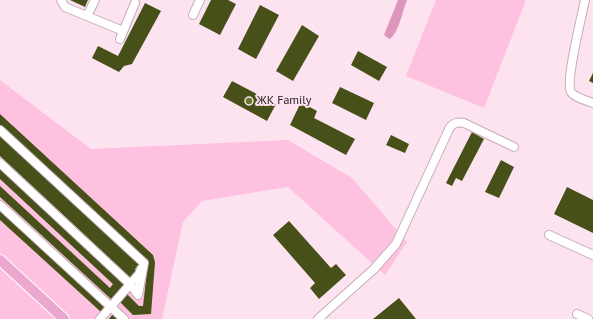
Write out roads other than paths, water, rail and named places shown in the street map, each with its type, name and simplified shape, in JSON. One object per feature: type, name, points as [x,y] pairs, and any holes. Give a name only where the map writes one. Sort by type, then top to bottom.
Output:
[{"type":"main road","points":[[0,260],[64,319]]},
{"type":"lane","points":[[61,0],[66,7],[88,16],[121,35],[135,3]]},
{"type":"lane","points":[[88,16],[95,0]]},
{"type":"lane","points":[[192,15],[200,0]]},
{"type":"lane","points":[[586,0],[570,74],[569,87],[575,96],[593,103]]},
{"type":"lane","points":[[318,319],[374,269],[396,244],[453,123],[464,123],[514,147]]},
{"type":"lane","points":[[0,130],[144,263]]},
{"type":"lane","points":[[0,163],[130,284],[138,295],[144,263]]},
{"type":"lane","points":[[0,204],[124,319]]},
{"type":"lane","points":[[550,235],[593,255]]},
{"type":"lane","points":[[100,319],[139,274],[144,263]]},
{"type":"lane","points":[[576,314],[588,319]]},
{"type":"place","name":"ЖК Family","points":[[249,101]]}]
